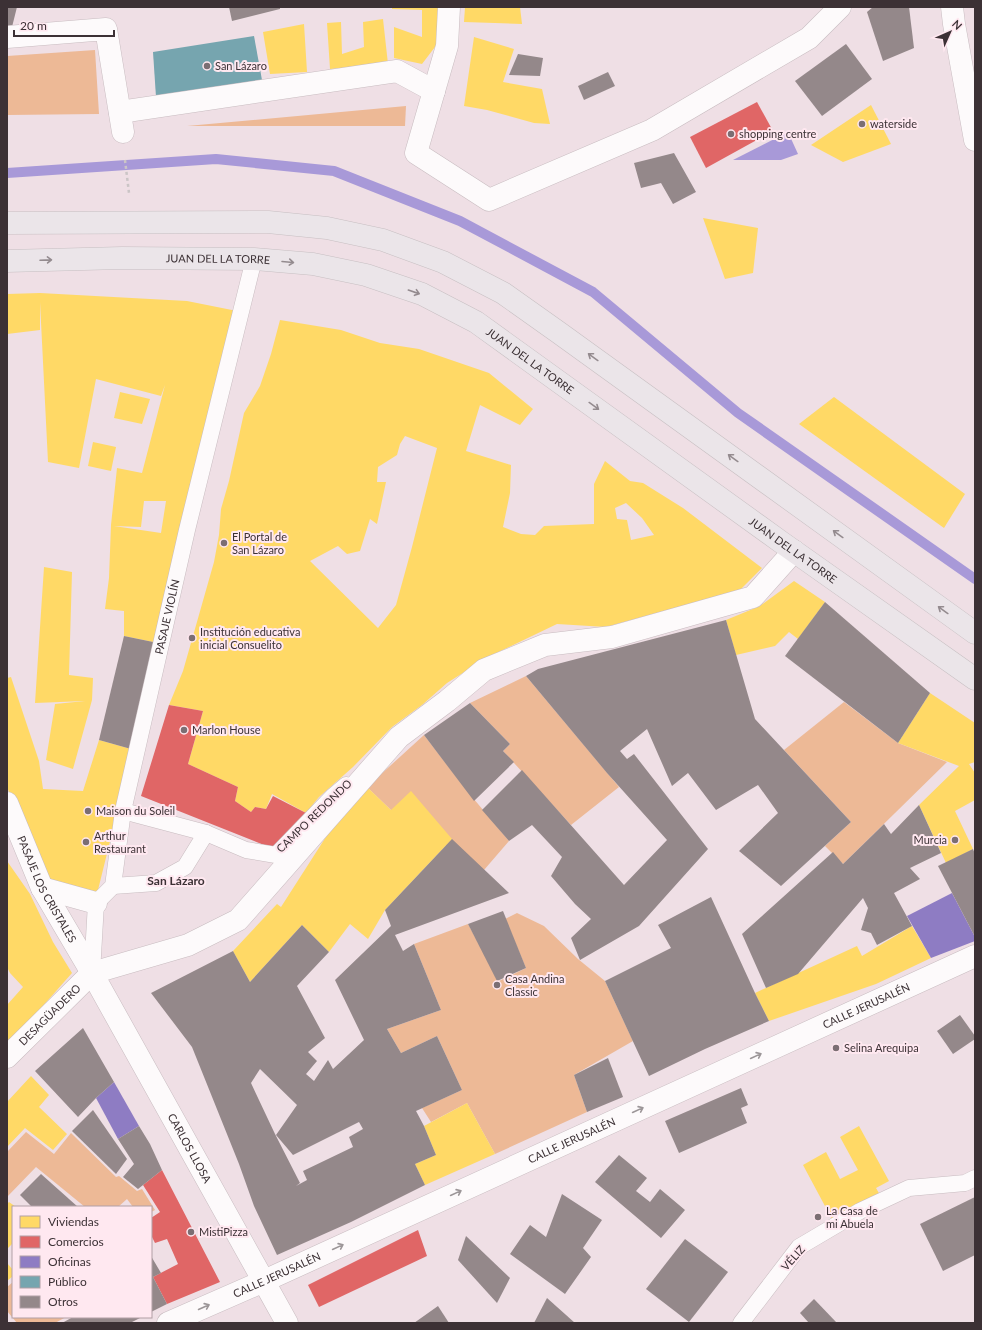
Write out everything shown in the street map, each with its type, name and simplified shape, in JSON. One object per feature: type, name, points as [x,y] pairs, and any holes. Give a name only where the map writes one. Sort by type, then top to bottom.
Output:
[{"type":"main road","points":[[7,223],[268,222],[327,228],[382,240],[443,262],[503,293],[975,633]]},
{"type":"main road","name":"JUAN DEL LA TORRE","points":[[7,261],[122,258],[254,259],[313,264],[366,275],[422,294],[476,322],[794,551],[975,679]]},
{"type":"street","points":[[449,7],[447,46],[416,153],[489,200],[652,130],[809,38],[840,7]]},
{"type":"street","points":[[952,7],[975,140]]},
{"type":"street","points":[[7,37],[106,29],[121,122],[397,71],[434,91]]},
{"type":"street","points":[[92,973],[188,945],[238,920],[399,737],[447,701],[484,670],[545,645],[612,637],[753,597],[794,551]]},
{"type":"street","name":"PASAJE LOS CRISTALES","points":[[7,803],[42,888],[92,973]]},
{"type":"street","points":[[42,888],[96,903]]},
{"type":"street","name":"CALLE JERUSALÉN","points":[[168,1323],[264,1281],[975,956]]},
{"type":"street","name":"DESAGÜADERO","points":[[7,1057],[92,973]]},
{"type":"street","name":"CARLOS LLOSA","points":[[92,973],[287,1323]]},
{"type":"lane","name":"PASAJE VIOLÍN","points":[[113,886],[123,811],[187,530],[254,259]]},
{"type":"lane","name":"CAMPO REDONDO","points":[[123,811],[206,833],[246,850],[276,855],[333,796],[399,737]]},
{"type":"lane","points":[[92,973],[96,903],[113,886],[156,883],[186,867],[206,833]]},
{"type":"lane","name":"VÉLIZ","points":[[741,1323],[800,1247],[860,1211],[909,1188],[965,1183],[975,1178]]},
{"type":"path","points":[[125,159],[130,198]]},
{"type":"shaded area","points":[[95,50],[99,114],[7,115],[7,56]]},
{"type":"shaded area","points":[[406,106],[405,126],[187,126]]},
{"type":"shaded area","points":[[788,132],[798,154],[781,160],[733,160]]},
{"type":"shaded area","points":[[526,676],[619,787],[571,825],[503,751],[510,744],[470,703]]},
{"type":"shaded area","points":[[844,702],[898,743],[947,762],[843,864],[825,846],[851,822],[784,750]]},
{"type":"shaded area","points":[[424,735],[468,792],[509,841],[484,870],[391,810],[367,787]]},
{"type":"shaded area","points":[[517,913],[544,926],[578,959],[605,981],[633,1041],[574,1075],[587,1112],[495,1154],[467,1103],[431,1122],[422,1108],[462,1090],[437,1036],[401,1053],[387,1029],[441,1010],[414,944],[468,924],[499,981],[526,968],[505,919]]},
{"type":"shaded area","points":[[26,1132],[54,1154],[71,1133],[116,1177],[119,1176],[137,1191],[142,1189],[155,1210],[152,1212],[152,1206],[132,1206],[127,1199],[119,1206],[84,1206],[36,1167],[7,1197],[7,1152]]},
{"type":"shaded area","points":[[12,1283],[12,1317],[7,1311],[7,1287]]},
{"type":"shaded area","points":[[13,1318],[64,1318],[55,1323],[17,1323]]},
{"type":"building: Viviendas","points":[[392,7],[440,7],[438,43],[422,64],[394,58],[394,27],[422,37],[422,10],[392,9]]},
{"type":"building: Viviendas","points":[[465,7],[520,7],[522,24],[464,22]]},
{"type":"building: Viviendas","points":[[383,19],[388,64],[330,69],[327,23],[341,22],[342,54],[364,47],[363,22]]},
{"type":"building: Viviendas","points":[[304,24],[307,72],[270,74],[263,32]]},
{"type":"building: Viviendas","points":[[474,37],[514,49],[503,82],[542,89],[550,124],[534,123],[487,110],[464,106]]},
{"type":"building: Viviendas","name":"waterside","points":[[871,105],[891,144],[843,162],[811,145]]},
{"type":"building: Viviendas","points":[[703,218],[758,228],[753,273],[725,279]]},
{"type":"building: Viviendas","points":[[40,293],[187,301],[237,311],[158,643],[124,636],[124,611],[105,609],[109,578],[111,525],[117,468],[142,473],[165,385],[161,396],[96,379],[79,468],[48,462],[40,302],[40,330],[7,334],[7,294]],"holes":[[[144,501],[166,501],[161,533],[114,526],[141,527]]]},
{"type":"building: Viviendas","points":[[280,320],[341,330],[380,343],[419,349],[489,373],[533,409],[520,425],[480,405],[466,451],[511,465],[510,493],[503,527],[521,534],[535,535],[544,526],[594,524],[594,484],[605,461],[630,481],[643,483],[683,508],[762,568],[740,590],[606,627],[557,624],[488,657],[447,683],[422,705],[392,727],[353,767],[319,797],[306,813],[272,794],[266,809],[255,807],[251,812],[235,801],[238,787],[188,764],[203,711],[169,705],[183,671],[214,562],[219,535],[221,509],[229,481],[244,413],[260,386],[271,354]],"holes":[[[405,436],[437,448],[396,605],[378,628],[310,561],[338,546],[347,554],[360,551],[370,519],[377,524],[386,482],[377,482],[378,467],[397,455],[400,444]],[[626,503],[642,518],[654,535],[631,540],[627,520],[617,519],[615,508]]]},
{"type":"building: Viviendas","points":[[120,392],[150,399],[142,424],[114,418]]},
{"type":"building: Viviendas","points":[[834,397],[965,494],[944,528],[799,424]]},
{"type":"building: Viviendas","points":[[93,442],[116,447],[111,471],[88,466]]},
{"type":"building: Viviendas","points":[[44,567],[72,572],[69,675],[93,678],[92,700],[73,769],[46,760],[55,704],[85,701],[35,703]]},
{"type":"building: Viviendas","points":[[794,581],[825,602],[798,639],[789,632],[775,646],[736,655],[726,620],[760,606]]},
{"type":"building: Viviendas","points":[[11,677],[39,761],[43,789],[83,791],[99,740],[131,749],[122,793],[96,898],[46,881],[7,787],[7,678]]},
{"type":"building: Viviendas","points":[[930,693],[975,723],[975,762],[969,764],[975,773],[975,800],[955,811],[973,849],[946,863],[919,805],[959,766],[898,743]]},
{"type":"building: Viviendas","points":[[367,787],[391,810],[411,791],[452,839],[385,910],[368,939],[350,924],[329,952],[302,925],[250,982],[233,951],[277,904],[281,907],[340,815]]},
{"type":"building: Viviendas","points":[[7,861],[30,894],[53,942],[72,973],[42,1007],[19,1038],[7,1050],[7,1005],[23,987],[10,973],[7,967]]},
{"type":"building: Viviendas","points":[[912,926],[931,958],[876,984],[769,1021],[755,993],[857,946],[862,956]]},
{"type":"building: Viviendas","points":[[31,1076],[49,1095],[39,1107],[67,1134],[53,1150],[25,1128],[7,1147],[7,1102]]},
{"type":"building: Viviendas","points":[[467,1103],[495,1154],[425,1185],[415,1164],[436,1155],[424,1126]]},
{"type":"building: Viviendas","points":[[859,1126],[889,1181],[876,1188],[880,1195],[833,1221],[803,1165],[826,1152],[840,1179],[858,1170],[840,1137]]},
{"type":"building: Viviendas","points":[[9,1202],[15,1206],[12,1206],[12,1244],[7,1249],[7,1204]]},
{"type":"building: Viviendas","points":[[7,1263],[12,1269],[12,1277],[7,1281]]},
{"type":"building: Comercios","name":"shopping centre","points":[[757,102],[773,131],[706,168],[690,137]]},
{"type":"building: Comercios","points":[[169,705],[203,711],[188,764],[238,787],[235,801],[251,812],[255,807],[266,809],[273,796],[306,813],[274,849],[141,796]]},
{"type":"building: Comercios","points":[[162,1170],[220,1282],[167,1304],[153,1277],[178,1264],[167,1239],[155,1243],[152,1237],[152,1217],[160,1212],[143,1185]]},
{"type":"building: Comercios","points":[[418,1230],[427,1256],[319,1307],[308,1285]]},
{"type":"building: Oficinas","points":[[952,893],[975,937],[975,941],[931,958],[907,916]]},
{"type":"building: Oficinas","points":[[114,1082],[139,1126],[118,1139],[96,1098]]},
{"type":"building: Público","name":"San Lázaro","points":[[254,36],[262,80],[156,97],[153,52]]},
{"type":"building: Otros","points":[[7,7],[17,7],[12,27],[7,27]]},
{"type":"building: Otros","points":[[229,7],[280,7],[280,9],[232,21]]},
{"type":"building: Otros","points":[[873,7],[909,7],[914,48],[883,61],[867,12]]},
{"type":"building: Otros","points":[[846,44],[872,79],[822,116],[795,81]]},
{"type":"building: Otros","points":[[518,54],[543,58],[540,76],[509,75]]},
{"type":"building: Otros","points":[[608,72],[615,86],[584,100],[578,86]]},
{"type":"building: Otros","points":[[674,153],[696,192],[673,204],[661,183],[641,188],[634,163]]},
{"type":"building: Otros","points":[[825,602],[930,693],[898,743],[785,656]]},
{"type":"building: Otros","points":[[726,620],[755,719],[851,822],[781,886],[739,851],[778,813],[758,785],[716,810],[688,773],[672,786],[647,729],[620,751],[627,759],[634,754],[708,849],[639,926],[580,960],[571,938],[591,919],[575,904],[551,876],[562,857],[532,825],[509,841],[482,810],[522,770],[624,885],[667,840],[607,773],[526,676],[538,669]]},
{"type":"building: Otros","points":[[124,636],[158,643],[131,749],[99,740]]},
{"type":"building: Otros","points":[[470,703],[510,744],[503,751],[514,762],[474,801],[424,735]]},
{"type":"building: Otros","points":[[919,805],[941,853],[910,868],[920,879],[894,893],[912,926],[877,945],[871,933],[861,930],[868,908],[863,898],[798,974],[766,988],[742,934],[833,852],[843,864],[884,824],[891,834]]},
{"type":"building: Otros","points":[[452,839],[509,893],[395,935],[403,951],[414,944],[441,1010],[387,1029],[401,1053],[437,1036],[462,1090],[416,1111],[436,1155],[415,1164],[425,1185],[351,1222],[277,1255],[254,1206],[239,1164],[192,1047],[151,993],[233,951],[250,982],[302,925],[329,952],[297,986],[325,1038],[308,1052],[317,1061],[306,1074],[314,1081],[328,1060],[333,1069],[364,1040],[335,980],[391,926],[385,910]],"holes":[[[260,1069],[297,1105],[276,1135],[293,1155],[359,1122],[363,1129],[349,1137],[353,1147],[303,1171],[307,1180],[296,1186],[300,1183],[275,1134],[251,1083]]]},
{"type":"building: Otros","points":[[973,849],[975,854],[975,937],[938,866]]},
{"type":"building: Otros","points":[[711,897],[769,1021],[705,1049],[649,1076],[605,981],[671,948],[658,925]]},
{"type":"building: Otros","points":[[503,911],[526,968],[497,981],[468,924]]},
{"type":"building: Otros","points":[[960,1015],[975,1036],[975,1039],[953,1054],[937,1031]]},
{"type":"building: Otros","points":[[83,1028],[114,1082],[78,1117],[35,1071]]},
{"type":"building: Otros","points":[[608,1058],[623,1097],[587,1112],[574,1075]]},
{"type":"building: Otros","points":[[741,1088],[748,1105],[741,1108],[747,1123],[679,1153],[665,1121]]},
{"type":"building: Otros","points":[[93,1110],[127,1159],[116,1174],[72,1131]]},
{"type":"building: Otros","points":[[139,1126],[150,1144],[162,1170],[138,1189],[123,1177],[134,1164],[118,1139]]},
{"type":"building: Otros","points":[[619,1155],[647,1178],[636,1191],[650,1202],[660,1189],[685,1210],[661,1238],[595,1182]]},
{"type":"building: Otros","points":[[41,1174],[77,1206],[31,1206],[20,1195]]},
{"type":"building: Otros","points":[[562,1194],[602,1220],[583,1248],[591,1257],[565,1294],[510,1254],[530,1225],[546,1237]]},
{"type":"building: Otros","points":[[975,1197],[975,1255],[943,1271],[920,1224]]},
{"type":"building: Otros","points":[[466,1236],[510,1278],[497,1303],[458,1260]]},
{"type":"building: Otros","points":[[685,1239],[728,1272],[689,1322],[646,1289]]},
{"type":"building: Otros","points":[[152,1258],[161,1273],[153,1277],[167,1304],[152,1312]]},
{"type":"building: Otros","points":[[547,1298],[575,1323],[534,1323]]},
{"type":"building: Otros","points":[[814,1299],[837,1323],[809,1323],[800,1313]]},
{"type":"building: Otros","points":[[438,1306],[449,1323],[414,1323]]},
{"type":"building: Otros","points":[[71,1318],[140,1318],[130,1323],[62,1323]]},
{"type":"waterway","points":[[7,173],[216,159],[334,171],[460,221],[593,292],[738,413],[975,579]]},
{"type":"place","name":"San Lázaro","points":[[207,66]]},
{"type":"place","name":"waterside","points":[[862,124]]},
{"type":"place","name":"shopping centre","points":[[731,134]]},
{"type":"place","name":"El Portal de San Lázaro","points":[[224,543]]},
{"type":"place","name":"Institución educativa inicial Consuelito","points":[[192,638]]},
{"type":"place","name":"Marlon House","points":[[184,730]]},
{"type":"place","name":"Maison du Soleil","points":[[88,811]]},
{"type":"place","name":"Murcia","points":[[955,840]]},
{"type":"place","name":"Arthur Restaurant","points":[[86,842]]},
{"type":"place","name":"Casa Andina Classic","points":[[497,985]]},
{"type":"place","name":"Selina Arequipa","points":[[836,1048]]},
{"type":"place","name":"La Casa de mi Abuela","points":[[818,1217]]},
{"type":"place","name":"MistiPizza","points":[[191,1232]]},
{"type":"district","name":"San Lázaro","points":[[176,881]]}]
